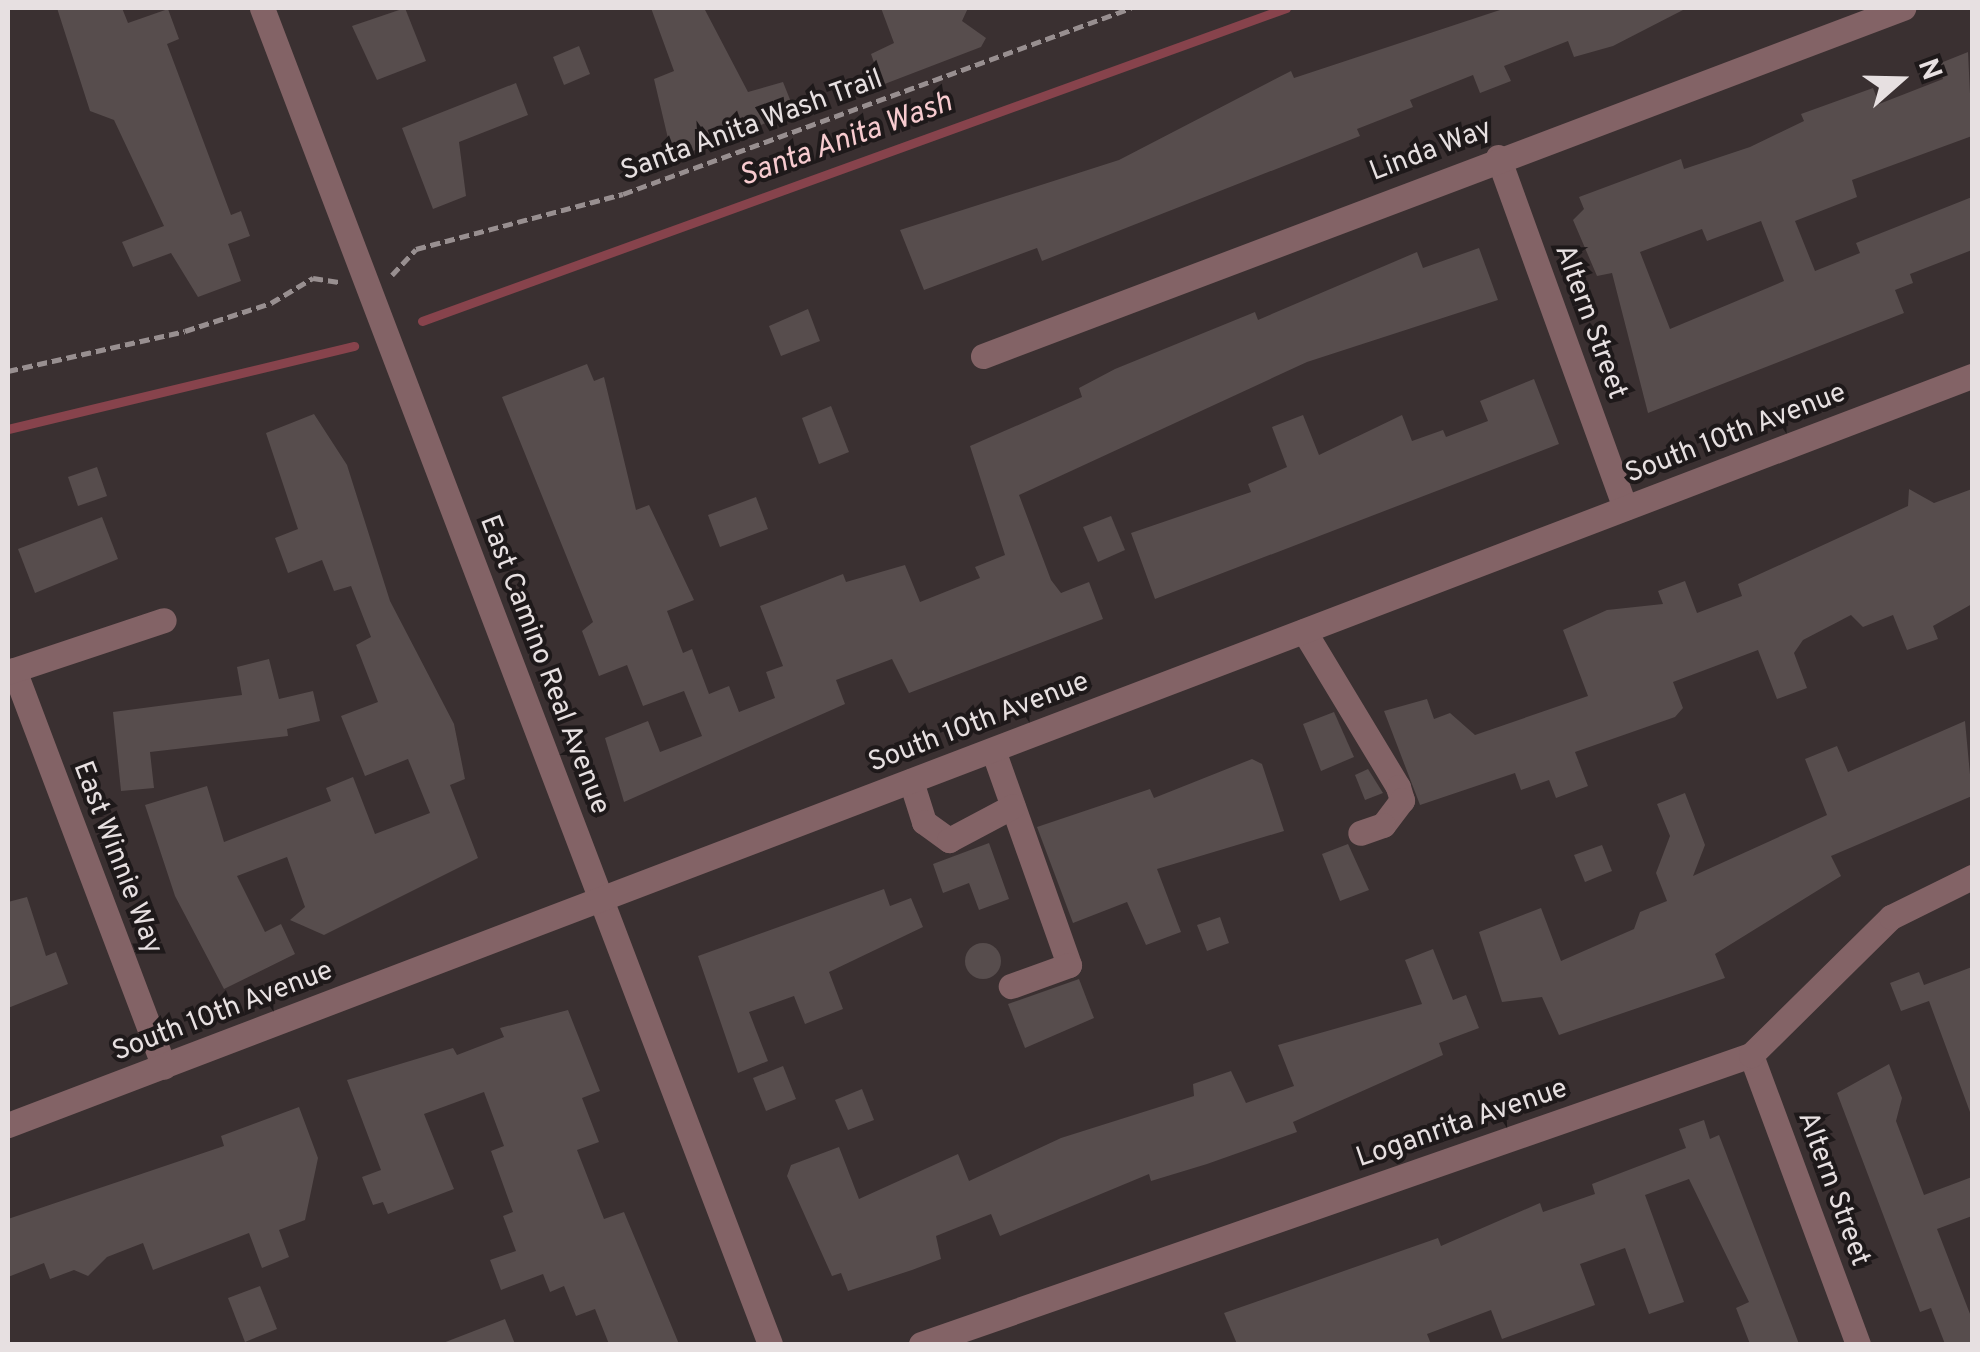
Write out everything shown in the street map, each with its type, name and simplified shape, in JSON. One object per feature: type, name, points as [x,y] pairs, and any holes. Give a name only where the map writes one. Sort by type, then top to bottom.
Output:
[{"type":"street","name":"East Camino Real Avenue","points":[[262,8],[770,1344]]},
{"type":"street","name":"Linda Way","points":[[984,356],[1498,157],[1903,8]]},
{"type":"street","name":"Altern Street","points":[[1498,157],[1625,508]]},
{"type":"street","name":"South 10th Avenue","points":[[8,1125],[1972,376]]},
{"type":"street","points":[[11,671],[164,620]]},
{"type":"street","points":[[1304,631],[1398,786],[1402,800],[1383,824],[1360,834]]},
{"type":"street","name":"East Winnie Way","points":[[11,671],[164,1067]]},
{"type":"street","points":[[993,750],[1070,965],[1011,986]]},
{"type":"street","points":[[910,781],[924,822],[949,840],[1013,806]]},
{"type":"street","name":"Loganrita Avenue","points":[[921,1344],[1751,1055],[1891,916],[1972,876]]},
{"type":"street","name":"Altern Street","points":[[1751,1055],[1858,1344]]},
{"type":"path","name":"Santa Anita Wash Trail","points":[[391,276],[416,249],[623,194],[1132,8]]},
{"type":"path","points":[[8,371],[185,331],[271,304],[313,278],[342,283]]},
{"type":"building","points":[[57,8],[122,8],[128,23],[168,9],[179,39],[167,44],[231,215],[241,211],[250,236],[228,244],[241,281],[198,297],[171,253],[133,267],[122,242],[164,226],[114,120],[90,111]]},
{"type":"building","points":[[405,8],[426,61],[377,80],[352,26]]},
{"type":"building","points":[[651,8],[704,8],[748,92],[783,82],[795,112],[685,154],[681,143],[670,147],[654,79],[674,71]]},
{"type":"building","points":[[881,8],[968,8],[962,21],[986,38],[981,47],[882,85],[871,54],[894,43]]},
{"type":"building","points":[[1506,8],[1683,10],[1613,46],[1574,57],[1568,41],[1504,66],[1511,81],[1480,93],[1473,75],[1410,100],[1413,107],[1357,129],[1360,136],[1042,261],[1037,248],[924,290],[900,230],[1119,160],[1291,71],[1294,78]]},
{"type":"building","points":[[579,46],[590,74],[564,85],[553,57]]},
{"type":"building","points":[[1968,52],[1972,136],[1852,180],[1857,197],[1795,221],[1815,271],[1860,253],[1856,243],[1972,197],[1972,250],[1910,274],[1913,283],[1895,290],[1904,313],[1648,413],[1612,273],[1597,276],[1573,220],[1584,209],[1579,197],[1681,159],[1684,169],[1750,147],[1804,121],[1801,114],[1873,88],[1879,104],[1943,79],[1938,64]],"holes":[[[1761,221],[1784,281],[1670,329],[1640,252],[1702,229],[1707,241]]]},
{"type":"building","points":[[516,83],[528,115],[459,142],[466,196],[433,209],[402,128]]},
{"type":"building","points":[[1479,248],[1498,300],[1307,362],[1019,495],[1051,580],[1061,593],[1089,582],[1103,619],[909,693],[892,659],[836,680],[845,704],[624,802],[605,738],[648,721],[660,752],[702,736],[684,691],[643,706],[627,665],[599,676],[582,631],[593,622],[502,397],[587,364],[594,381],[604,377],[636,510],[649,505],[694,600],[667,611],[683,653],[692,649],[709,694],[729,686],[739,712],[775,698],[766,672],[783,666],[760,606],[843,574],[846,582],[905,565],[920,602],[980,578],[975,567],[1005,555],[970,446],[1082,397],[1079,388],[1115,369],[1255,312],[1258,320],[1417,252],[1423,268]]},
{"type":"building","points":[[808,309],[820,341],[781,356],[769,326]]},
{"type":"building","points":[[1534,379],[1559,444],[1155,599],[1131,533],[1251,492],[1248,484],[1287,467],[1272,427],[1303,415],[1319,455],[1402,415],[1412,441],[1443,430],[1446,437],[1488,421],[1480,401]]},
{"type":"building","points":[[831,406],[849,452],[819,464],[802,418]]},
{"type":"building","points":[[314,414],[347,465],[390,601],[454,724],[465,779],[450,785],[478,858],[324,935],[290,920],[305,907],[287,857],[237,876],[265,932],[281,924],[295,954],[224,989],[175,896],[145,805],[207,786],[224,842],[331,801],[326,788],[353,777],[375,834],[430,813],[408,759],[365,776],[341,716],[378,702],[356,645],[371,637],[351,586],[334,591],[322,560],[288,573],[275,538],[298,529],[266,433]]},
{"type":"building","points":[[97,467],[107,496],[78,506],[68,477]]},
{"type":"building","points":[[1909,489],[1934,503],[1972,489],[1972,604],[1933,626],[1938,639],[1907,650],[1893,615],[1863,627],[1851,615],[1803,640],[1794,653],[1807,688],[1777,699],[1758,650],[1673,682],[1683,708],[1675,717],[1575,752],[1588,786],[1556,798],[1549,780],[1521,790],[1515,773],[1420,805],[1384,711],[1427,699],[1434,719],[1450,713],[1475,735],[1588,696],[1563,630],[1607,610],[1663,604],[1658,591],[1685,581],[1697,613],[1742,596],[1738,584],[1908,506]]},
{"type":"building","points":[[756,497],[768,529],[720,547],[708,515]]},
{"type":"building","points":[[1111,516],[1125,550],[1098,562],[1083,527]]},
{"type":"building","points":[[102,517],[118,559],[35,593],[18,549]]},
{"type":"building","points":[[269,659],[279,699],[313,691],[320,721],[287,729],[288,736],[150,752],[154,788],[121,791],[113,712],[242,695],[237,667]]},
{"type":"building","points":[[1334,712],[1354,757],[1321,771],[1303,724]]},
{"type":"building","points":[[1965,721],[1972,796],[1831,856],[1841,876],[1715,954],[1725,978],[1559,1035],[1542,997],[1502,1002],[1479,932],[1541,908],[1561,961],[1634,929],[1640,912],[1667,901],[1656,873],[1670,836],[1657,804],[1685,793],[1705,845],[1693,876],[1827,815],[1805,759],[1837,746],[1848,772]]},
{"type":"building","points":[[1252,759],[1262,764],[1284,831],[1157,869],[1181,932],[1146,945],[1127,902],[1073,923],[1037,827],[1150,789],[1154,798]]},
{"type":"building","points":[[1368,769],[1383,793],[1365,800],[1355,775]]},
{"type":"building","points":[[989,843],[1009,899],[979,910],[969,883],[943,893],[933,864]]},
{"type":"building","points":[[1348,844],[1369,890],[1340,901],[1322,854]]},
{"type":"building","points":[[1602,845],[1612,871],[1585,882],[1574,855]]},
{"type":"building","points":[[884,889],[890,906],[911,898],[923,927],[829,972],[843,1009],[805,1024],[794,996],[749,1012],[768,1061],[738,1073],[698,956]]},
{"type":"building","points":[[27,897],[46,956],[56,952],[68,984],[8,1008],[8,902]]},
{"type":"building","points":[[1220,917],[1229,943],[1207,951],[1197,925]]},
{"type":"building","points":[[983,943],[995,949],[1001,961],[995,973],[983,979],[971,973],[965,961],[971,949]]},
{"type":"building","points":[[1433,949],[1453,1000],[1466,995],[1479,1028],[1439,1043],[1443,1055],[1293,1122],[1297,1132],[1151,1181],[1149,1174],[1000,1236],[991,1214],[936,1236],[941,1259],[912,1270],[848,1291],[841,1273],[832,1276],[787,1176],[791,1165],[839,1147],[859,1199],[958,1154],[969,1181],[1061,1138],[1194,1096],[1193,1084],[1231,1071],[1246,1103],[1294,1086],[1278,1045],[1422,1004],[1405,960]]},
{"type":"building","points":[[1972,967],[1970,1112],[1929,1001],[1901,1011],[1890,983],[1919,972],[1924,985]]},
{"type":"building","points":[[1079,979],[1094,1018],[1025,1048],[1008,1004]]},
{"type":"building","points":[[568,1010],[600,1091],[582,1098],[599,1142],[577,1150],[604,1219],[624,1212],[679,1344],[609,1344],[595,1309],[576,1316],[564,1286],[550,1292],[543,1274],[501,1290],[490,1260],[516,1251],[503,1216],[513,1212],[491,1151],[504,1146],[484,1092],[424,1114],[454,1189],[388,1214],[383,1202],[373,1205],[362,1177],[381,1170],[347,1080],[453,1048],[457,1055],[504,1037],[500,1028]]},
{"type":"building","points":[[1889,1064],[1902,1098],[1896,1121],[1924,1195],[1972,1177],[1972,1216],[1937,1229],[1972,1319],[1972,1344],[1945,1344],[1931,1308],[1920,1312],[1837,1093]]},
{"type":"building","points":[[783,1066],[796,1099],[766,1111],[753,1078]]},
{"type":"building","points":[[862,1089],[874,1120],[848,1130],[835,1100]]},
{"type":"building","points":[[299,1107],[318,1158],[305,1220],[279,1230],[289,1257],[262,1268],[249,1233],[153,1270],[143,1243],[107,1257],[88,1276],[74,1270],[50,1279],[44,1263],[8,1277],[8,1219],[224,1146],[221,1136]]},
{"type":"building","points":[[1704,1120],[1710,1139],[1719,1135],[1799,1344],[1750,1344],[1736,1308],[1749,1302],[1689,1179],[1645,1195],[1684,1302],[1649,1314],[1625,1248],[1580,1264],[1595,1305],[1502,1339],[1491,1310],[1427,1334],[1431,1344],[1237,1344],[1224,1313],[1438,1238],[1441,1246],[1540,1203],[1543,1212],[1595,1194],[1592,1184],[1686,1148],[1679,1129]]},
{"type":"building","points":[[260,1286],[277,1329],[245,1342],[228,1298]]},
{"type":"building","points":[[505,1319],[515,1344],[443,1343]]},
{"type":"waterway","name":"Santa Anita Wash","points":[[422,321],[1286,8]]},
{"type":"waterway","name":"Santa Anita Wash","points":[[8,429],[354,346]]}]
